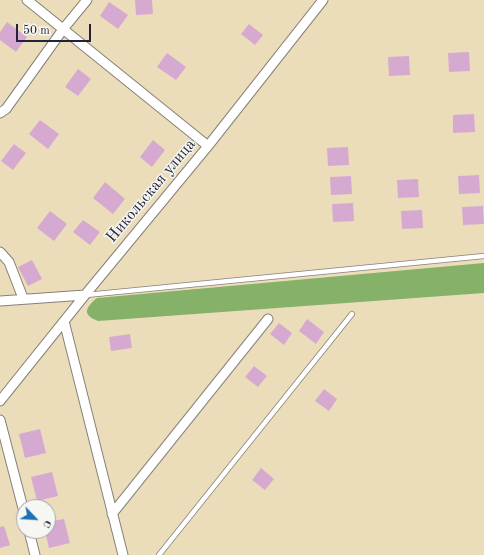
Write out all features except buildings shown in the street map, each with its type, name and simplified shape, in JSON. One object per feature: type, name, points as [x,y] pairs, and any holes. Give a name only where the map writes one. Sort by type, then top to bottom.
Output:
[{"type":"street","points":[[27,0],[64,28],[208,146]]},
{"type":"street","points":[[0,113],[6,109],[64,28],[87,0]]},
{"type":"street","name":"Никольская улица","points":[[0,400],[208,146],[323,0]]},
{"type":"street","points":[[0,252],[10,262],[23,298]]},
{"type":"street","points":[[0,301],[23,298],[85,295]]},
{"type":"street","points":[[112,514],[268,319]]},
{"type":"street","points":[[64,320],[123,555]]},
{"type":"street","points":[[0,420],[21,499]]},
{"type":"street","points":[[31,539],[35,555]]},
{"type":"lane","points":[[85,295],[484,256]]},
{"type":"lane","points":[[158,555],[352,314]]},
{"type":"green space","points":[[484,263],[484,293],[98,321],[87,314],[88,308],[97,298]]}]
